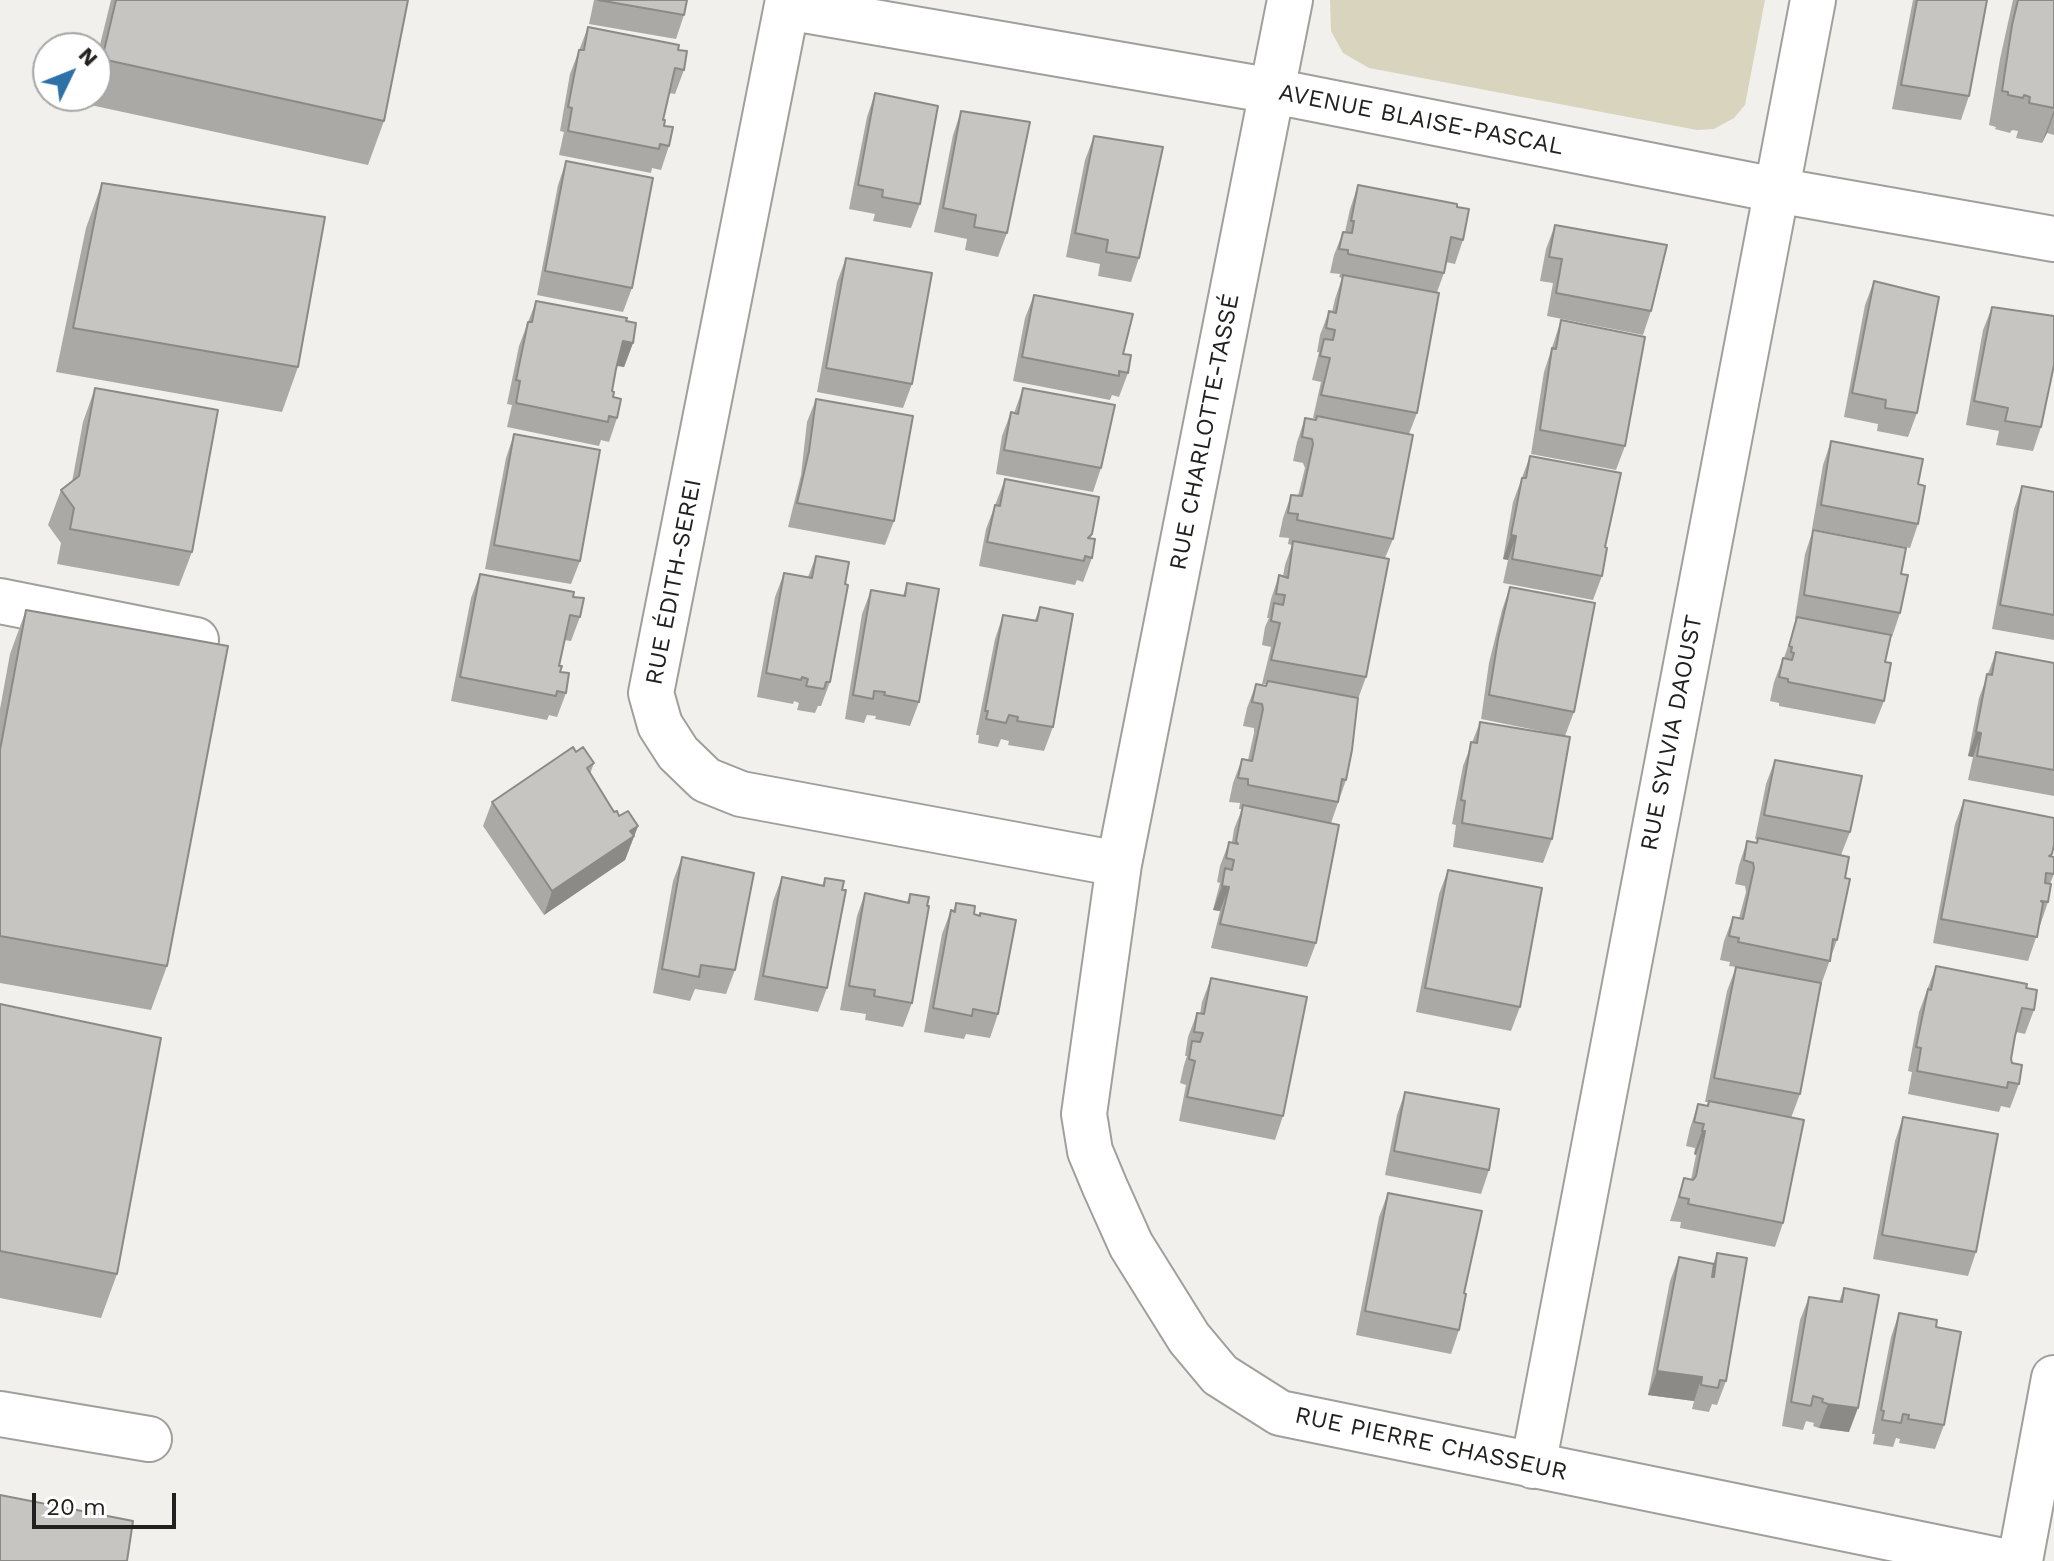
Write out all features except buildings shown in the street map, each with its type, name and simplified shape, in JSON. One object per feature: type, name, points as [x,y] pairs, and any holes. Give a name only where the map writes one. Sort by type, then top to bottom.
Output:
[{"type":"street","name":"RUE CHARLOTTE-TASSÉ","points":[[1119,864],[1290,0]]},
{"type":"street","name":"RUE SYLVIA DAOUST","points":[[1533,1466],[1813,0]]},
{"type":"street","name":"AVENUE BLAISE-PASCAL","points":[[788,3],[1273,91],[1776,190],[2054,239]]},
{"type":"street","name":"RUE ÉDITH-SEREI","points":[[788,3],[651,693],[660,725],[678,753],[706,780],[741,794],[1119,864]]},
{"type":"street","points":[[0,601],[196,640]]},
{"type":"street","name":"RUE PIERRE CHASSEUR","points":[[1119,864],[1084,1114],[1090,1151],[1131,1245],[1189,1338],[1220,1375],[1280,1413],[2003,1561]]},
{"type":"street","points":[[2020,1561],[2054,1378]]},
{"type":"street","points":[[0,1414],[149,1439]]},
{"type":"shaded area","points":[[1330,0],[1765,0],[1745,105],[1734,118],[1714,129],[1697,130],[1369,68],[1343,53],[1331,31]]}]
